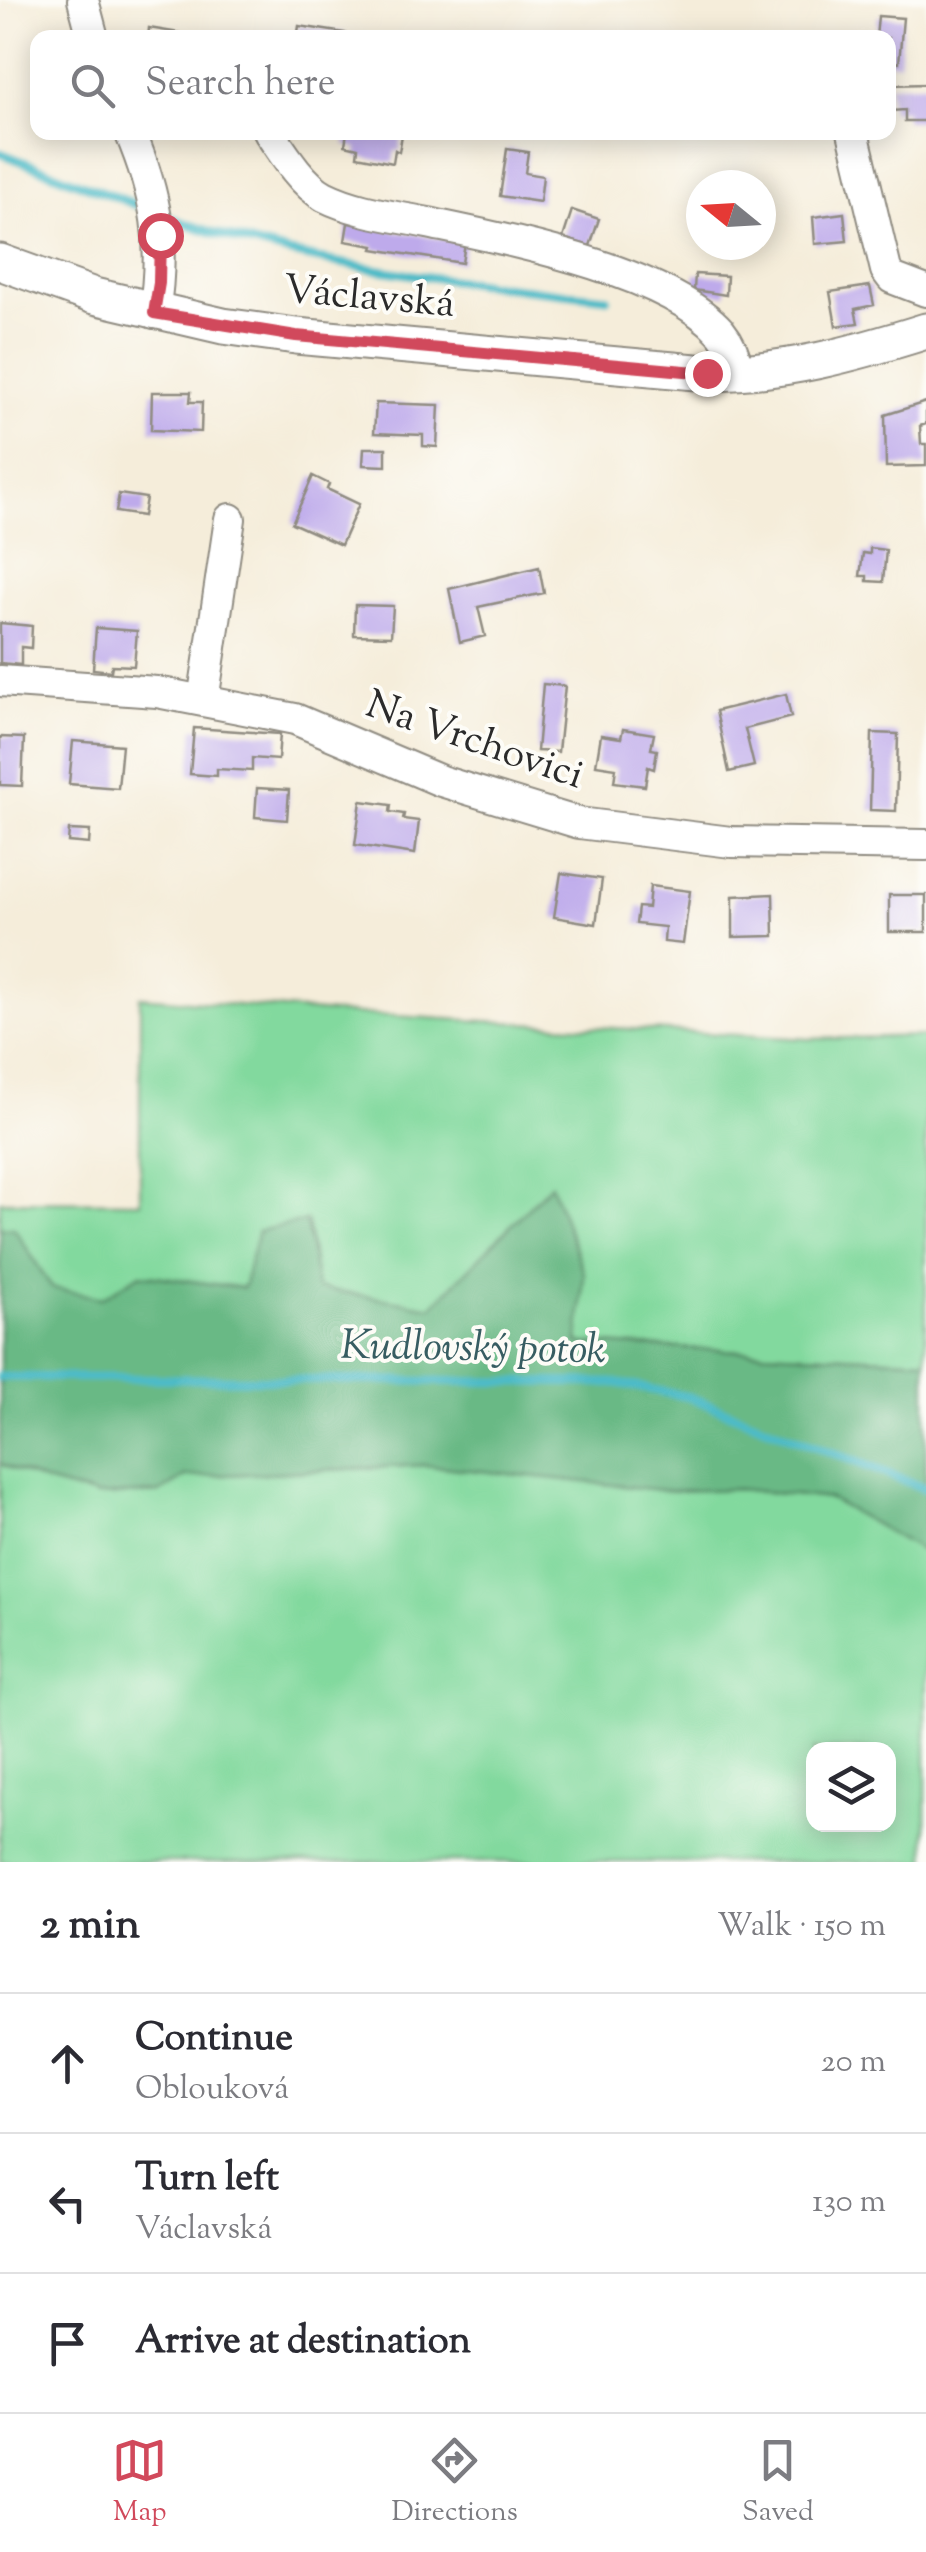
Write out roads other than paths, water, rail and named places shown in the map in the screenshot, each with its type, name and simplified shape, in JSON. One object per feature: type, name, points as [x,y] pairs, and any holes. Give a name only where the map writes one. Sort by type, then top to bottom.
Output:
[{"type":"street","points":[[83,0],[91,30]]},
{"type":"street","points":[[133,140],[150,185],[160,235],[154,313]]},
{"type":"street","name":"Václavská","points":[[276,140],[321,194],[362,210],[485,236],[609,270],[673,295],[719,330],[733,349],[739,373]]},
{"type":"street","points":[[856,140],[886,270],[892,278],[926,291]]},
{"type":"street","name":"Václavská","points":[[0,262],[154,313],[296,336],[666,370],[739,373],[836,359],[926,331]]},
{"type":"street","points":[[203,701],[230,518]]},
{"type":"street","name":"Na Vrchovici","points":[[0,682],[157,692],[295,719],[442,781],[578,823],[731,842],[926,845]]},
{"type":"waterway","points":[[0,153],[150,210]]},
{"type":"waterway","points":[[164,216],[217,234],[327,261],[439,279],[607,298]]},
{"type":"waterway","name":"Kudlovský potok","points":[[0,1377],[617,1383],[689,1397],[926,1489]]}]
